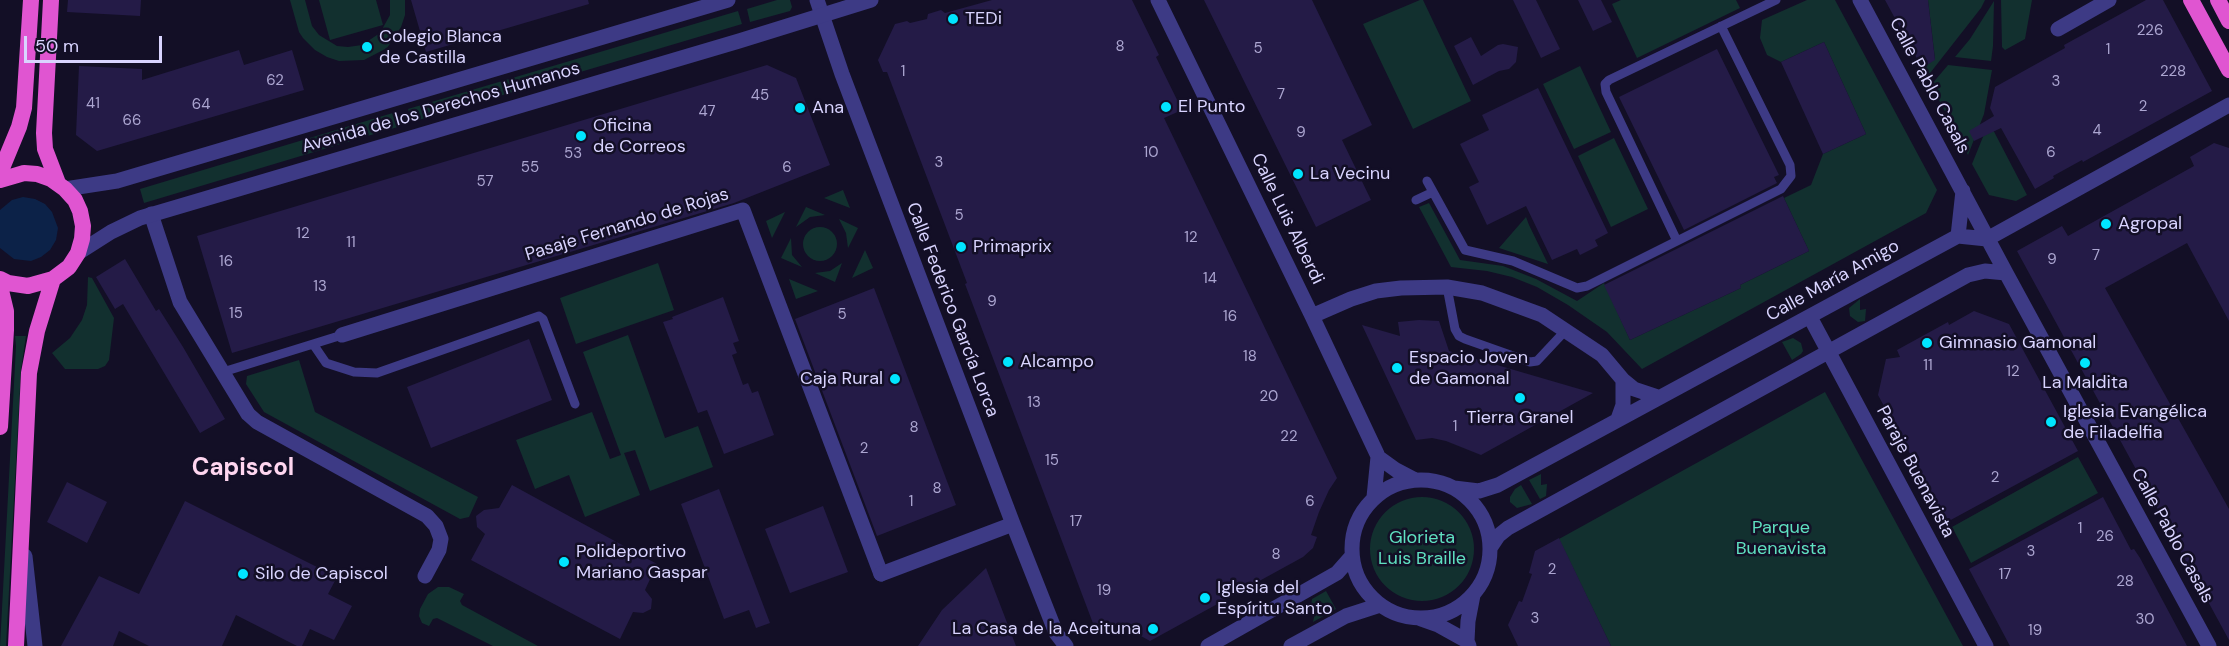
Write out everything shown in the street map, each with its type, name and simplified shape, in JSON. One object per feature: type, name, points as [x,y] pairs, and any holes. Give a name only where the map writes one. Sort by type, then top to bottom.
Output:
[{"type":"highway","points":[[0,173],[19,127],[24,108],[31,0]]},
{"type":"highway","points":[[51,0],[44,133],[45,149],[62,186]]},
{"type":"highway","points":[[2191,0],[2229,70]]},
{"type":"highway","points":[[2218,0],[2229,21]]},
{"type":"highway","points":[[0,180],[18,174],[31,173],[44,176],[62,186],[75,200],[82,218],[83,232],[78,253],[69,267],[53,279],[28,286],[8,283],[0,279]]},
{"type":"highway","points":[[16,646],[30,373],[37,332],[53,279]]},
{"type":"highway","points":[[0,286],[6,321],[0,427]]},
{"type":"street","name":"Avenida de los Derechos Humanos","points":[[62,186],[117,181],[169,167],[728,0]]},
{"type":"street","points":[[817,0],[822,15]]},
{"type":"street","points":[[822,15],[828,0]]},
{"type":"street","name":"Avenida de los Derechos Humanos","points":[[78,253],[111,232],[150,214],[872,0]]},
{"type":"street","name":"Calle Luis Alberdi","points":[[1158,0],[1378,457]]},
{"type":"street","name":"Calle Pablo Casals","points":[[1860,0],[1987,239],[2209,646]]},
{"type":"street","points":[[2058,29],[2109,0]]},
{"type":"street","name":"Calle Federico García Lorca","points":[[822,15],[842,75],[1056,640],[1066,646]]},
{"type":"street","points":[[1963,191],[1958,236],[1987,239],[2229,105]]},
{"type":"street","name":"Pasaje Fernando de Rojas","points":[[342,335],[743,210],[880,574],[1013,524]]},
{"type":"street","points":[[150,214],[180,302],[248,414],[257,422],[427,516],[436,526],[441,539],[439,550],[425,576]]},
{"type":"street","name":"Calle María Amigo","points":[[1454,488],[1469,491],[1488,489],[1958,236]]},
{"type":"street","points":[[1490,548],[1498,536],[1508,528],[1968,275],[1985,271],[2006,273]]},
{"type":"street","points":[[1312,316],[1376,291],[1447,287],[1482,293],[1507,300],[1542,315],[1602,355],[1623,380],[1634,389],[1658,397]]},
{"type":"street","name":"Paraje Buenavista","points":[[1810,317],[1986,646]]},
{"type":"street","points":[[1618,419],[1623,405],[1623,380]]},
{"type":"street","points":[[1378,457],[1415,480]]},
{"type":"street","points":[[1374,497],[1378,457]]},
{"type":"street","points":[[1415,480],[1433,481],[1454,488],[1476,508],[1488,534],[1490,548],[1485,571],[1469,609],[1468,644],[1438,624],[1390,611],[1380,606],[1363,585],[1357,573],[1352,556],[1356,527],[1374,497],[1390,485],[1415,480]]},
{"type":"street","points":[[22,525],[35,646]]},
{"type":"street","points":[[1208,646],[1327,579],[1344,567],[1352,556]]},
{"type":"street","points":[[1417,617],[1448,613],[1460,607],[1473,595]]},
{"type":"street","points":[[1291,646],[1346,616],[1380,606]]},
{"type":"lane","points":[[1677,241],[1606,92],[1605,84],[1609,80],[1776,0]]},
{"type":"lane","points":[[1427,181],[1465,250],[1513,261],[1577,288],[1587,286],[1782,189],[1791,176],[1790,165],[1721,26]]},
{"type":"lane","points":[[1416,200],[1433,192]]},
{"type":"lane","points":[[1447,287],[1455,329],[1459,336],[1465,339],[1530,362],[1537,361],[1566,330]]},
{"type":"lane","points":[[313,344],[326,363],[354,372],[377,373],[539,316],[543,319],[575,404]]},
{"type":"lane","name":"Pasaje Fernando de Rojas","points":[[223,372],[342,335]]},
{"type":"green space","points":[[290,0],[305,0],[312,26],[319,35],[337,46],[362,45],[380,33],[390,15],[390,0],[405,0],[405,15],[401,27],[387,48],[364,60],[339,61],[315,50],[303,38],[299,32]]},
{"type":"green space","points":[[319,0],[376,0],[383,25],[330,40]]},
{"type":"green space","points":[[777,0],[790,0],[792,7],[790,11],[750,22],[747,9]]},
{"type":"green space","points":[[1423,0],[1471,101],[1413,129],[1363,24]]},
{"type":"green space","points":[[1621,0],[1736,0],[1740,8],[1637,58],[1612,4]]},
{"type":"green space","points":[[1807,0],[1835,0],[1937,190],[1926,213],[1642,369],[1607,332],[1537,287],[1512,277],[1487,271],[1451,267],[1419,207],[1429,203],[1460,260],[1503,266],[1536,279],[1577,301],[1604,283],[1630,340],[1741,288],[1740,285],[1809,251],[1784,198],[1811,185],[1823,154],[1866,134],[1824,42],[1781,62],[1767,55],[1760,38],[1762,20]]},
{"type":"green space","points":[[1928,0],[1985,0],[1927,77],[1922,68],[1935,59]]},
{"type":"green space","points":[[2001,0],[2032,0],[2025,39],[2005,50],[2002,47]]},
{"type":"green space","points":[[1994,1],[1991,61],[1955,57],[1970,39]]},
{"type":"green space","points":[[738,11],[742,24],[412,122],[408,109]]},
{"type":"green space","points":[[1948,65],[1992,70],[1984,114],[1968,155],[1931,85]]},
{"type":"green space","points":[[1580,66],[1611,132],[1574,149],[1543,84]]},
{"type":"green space","points":[[396,112],[401,126],[144,203],[140,189]]},
{"type":"green space","points":[[1989,122],[2027,195],[2016,201],[1989,195],[1972,164]]},
{"type":"green space","points":[[1614,138],[1648,209],[1611,227],[1578,156]]},
{"type":"green space","points":[[843,190],[850,208],[824,198]]},
{"type":"green space","points":[[806,207],[825,215],[810,217],[796,227]]},
{"type":"green space","points":[[785,212],[772,238],[766,221]]},
{"type":"green space","points":[[1526,217],[1529,225],[1548,264],[1499,248]]},
{"type":"green space","points":[[839,219],[858,228],[848,248],[846,233]]},
{"type":"green space","points":[[820,227],[832,232],[837,244],[832,256],[820,261],[808,256],[803,244],[808,232]]},
{"type":"green space","points":[[791,238],[792,255],[802,267],[781,258]]},
{"type":"green space","points":[[865,250],[873,268],[852,278]]},
{"type":"green space","points":[[658,263],[674,310],[576,344],[560,298]]},
{"type":"green space","points":[[842,263],[835,282],[815,273],[830,271]]},
{"type":"green space","points":[[88,277],[92,278],[114,318],[109,360],[105,366],[98,369],[65,369],[52,353],[70,338],[82,320],[87,305]]},
{"type":"green space","points":[[789,279],[818,291],[796,299]]},
{"type":"green space","points":[[1860,299],[1860,310],[1866,309],[1865,321],[1858,322],[1850,316],[1849,308]]},
{"type":"green space","points":[[628,335],[665,438],[698,426],[713,467],[650,491],[635,450],[624,453],[640,495],[585,517],[569,475],[535,489],[516,440],[592,412],[610,459],[621,455],[583,352]]},
{"type":"green space","points":[[15,336],[26,336],[21,369],[6,646],[0,646],[16,346]]},
{"type":"green space","points":[[1793,338],[1801,343],[1803,351],[1792,360],[1782,342]]},
{"type":"green space","points":[[299,360],[315,412],[478,497],[469,517],[460,519],[264,412],[246,384],[247,376]]},
{"type":"green space","name":"Parque Buenavista","points":[[1825,392],[1963,646],[1611,646],[1559,539]]},
{"type":"green space","points":[[2078,457],[2098,493],[1971,563],[1952,527]]},
{"type":"green space","points":[[1541,474],[1541,485],[1547,484],[1546,496],[1540,499],[1529,480]]},
{"type":"green space","points":[[1521,485],[1532,504],[1517,508],[1510,502],[1510,497]]},
{"type":"green space","name":"Glorieta Luis Braille","points":[[1422,497],[1442,501],[1459,512],[1470,529],[1474,549],[1470,569],[1459,586],[1442,597],[1422,601],[1402,597],[1385,586],[1374,569],[1370,549],[1374,529],[1385,512],[1402,501]]},
{"type":"green space","points":[[438,587],[449,587],[464,594],[460,601],[462,605],[538,646],[493,646],[437,618],[433,619],[429,626],[422,623],[419,616],[420,609],[428,594]]},
{"type":"green space","points":[[1326,591],[1336,609],[1313,622],[1315,613],[1310,612],[1312,599]]},
{"type":"water","points":[[23,197],[45,204],[52,212],[58,228],[56,240],[50,250],[31,261],[14,259],[0,248],[0,210],[12,200]]},
{"type":"building","points":[[68,0],[141,0],[140,16],[67,12]]},
{"type":"building","points":[[411,0],[588,0],[589,4],[426,52]]},
{"type":"building","points":[[992,0],[1132,0],[1159,55],[1156,57],[1182,110],[1164,118],[1337,478],[1329,490],[1311,535],[1317,537],[1313,548],[1303,557],[1150,641],[1117,626],[1094,626],[887,72],[883,72],[878,60],[895,24],[927,19],[928,14],[941,10],[945,13]]},
{"type":"building","points":[[1204,0],[1312,0],[1372,125],[1342,140],[1371,200],[1316,227]]},
{"type":"building","points":[[1513,0],[1536,0],[1560,49],[1541,58]]},
{"type":"building","points":[[1578,0],[1601,0],[1612,22],[1593,31]]},
{"type":"building","points":[[1885,0],[1928,0],[1935,60],[1922,68]]},
{"type":"building","points":[[2146,0],[2163,0],[2212,91],[2053,176],[2054,178],[2035,189],[2001,128],[1974,141],[1969,131],[1994,116],[1990,108],[1995,87],[2065,48],[2064,45]]},
{"type":"building","points":[[1471,37],[1481,56],[1498,45],[1518,47],[1516,62],[1509,69],[1499,71],[1473,85],[1454,46]]},
{"type":"building","points":[[1824,42],[1866,134],[1823,154],[1781,62]]},
{"type":"building","points":[[1717,49],[1779,175],[1774,177],[1777,183],[1684,230],[1619,97]]},
{"type":"building","points":[[239,50],[244,65],[292,50],[304,90],[97,151],[76,135],[79,66],[142,69],[142,80]]},
{"type":"building","points":[[767,65],[796,78],[830,165],[734,203],[232,353],[197,236]]},
{"type":"building","points":[[1538,88],[1608,233],[1595,240],[1598,246],[1580,255],[1577,249],[1552,260],[1526,206],[1487,225],[1469,187],[1479,182],[1460,144],[1489,130],[1482,115]]},
{"type":"building","points":[[2214,143],[2229,148],[2229,321],[2187,243],[2105,288],[2229,509],[2229,640],[2017,251],[2062,226],[2068,236],[2194,166],[2190,157]]},
{"type":"building","points":[[1783,196],[1809,251],[1740,285],[1741,288],[1630,340],[1604,285]]},
{"type":"building","points":[[125,259],[156,311],[159,309],[183,347],[225,419],[200,433],[123,304],[115,309],[96,277]]},
{"type":"building","points":[[874,288],[956,505],[877,536],[795,319]]},
{"type":"building","points":[[723,297],[739,341],[733,343],[737,353],[732,355],[743,385],[748,383],[752,393],[758,391],[774,435],[724,454],[707,410],[698,413],[663,322]]},
{"type":"building","points":[[1974,311],[2009,324],[2078,451],[1947,522],[1878,395],[1886,359],[1900,357],[1897,350],[1948,322],[1949,325]]},
{"type":"building","points":[[1439,321],[1449,351],[1593,393],[1481,455],[1446,441],[1432,438],[1416,440],[1362,325],[1400,336],[1398,322]]},
{"type":"building","points":[[529,339],[552,400],[431,448],[407,387]]},
{"type":"building","points":[[67,482],[107,502],[87,543],[47,522]]},
{"type":"building","name":"Polideportivo Mariano Gaspar","points":[[512,485],[657,564],[645,590],[652,599],[651,609],[643,613],[633,612],[620,639],[471,560],[485,534],[477,527],[476,516],[484,510],[499,508]]},
{"type":"building","points":[[719,489],[770,623],[756,628],[749,610],[724,619],[681,504]]},
{"type":"building","points":[[2103,497],[2131,550],[2134,549],[2140,558],[2187,646],[2010,646],[1969,569]]},
{"type":"building","name":"Silo de Capiscol","points":[[185,501],[337,577],[328,594],[352,606],[334,640],[310,629],[302,646],[297,646],[236,615],[222,646],[149,646],[119,631],[113,646],[61,646],[99,576],[139,594]]},
{"type":"building","points":[[823,506],[848,572],[790,593],[765,529]]},
{"type":"building","points":[[1559,538],[1611,646],[1518,646],[1508,625],[1519,601],[1522,602],[1532,574],[1529,573],[1535,551]]},
{"type":"building","points":[[986,568],[1016,646],[918,646],[942,610]]},
{"type":"place","name":"TEDi","points":[[953,19]]},
{"type":"place","name":"Colegio Blanca de Castilla","points":[[367,47]]},
{"type":"place","name":"El Punto","points":[[1166,107]]},
{"type":"place","name":"Ana","points":[[800,108]]},
{"type":"place","name":"Oficina de Correos","points":[[581,136]]},
{"type":"place","name":"La Vecinu","points":[[1298,174]]},
{"type":"place","name":"Agropal","points":[[2106,224]]},
{"type":"place","name":"Primaprix","points":[[961,247]]},
{"type":"place","name":"Gimnasio Gamonal","points":[[1927,343]]},
{"type":"place","name":"Alcampo","points":[[1008,362]]},
{"type":"place","name":"La Maldita","points":[[2085,363]]},
{"type":"place","name":"Espacio Joven de Gamonal","points":[[1397,368]]},
{"type":"place","name":"Caja Rural","points":[[895,379]]},
{"type":"place","name":"Tierra Granel","points":[[1520,398]]},
{"type":"place","name":"Iglesia Evangélica de Filadelfia","points":[[2051,422]]},
{"type":"place","name":"Polideportivo Mariano Gaspar","points":[[564,562]]},
{"type":"place","name":"Silo de Capiscol","points":[[243,574]]},
{"type":"place","name":"Iglesia del Espíritu Santo","points":[[1205,598]]},
{"type":"place","name":"La Casa de la Aceituna","points":[[1153,629]]},
{"type":"district","name":"Capiscol","points":[[243,469]]}]
